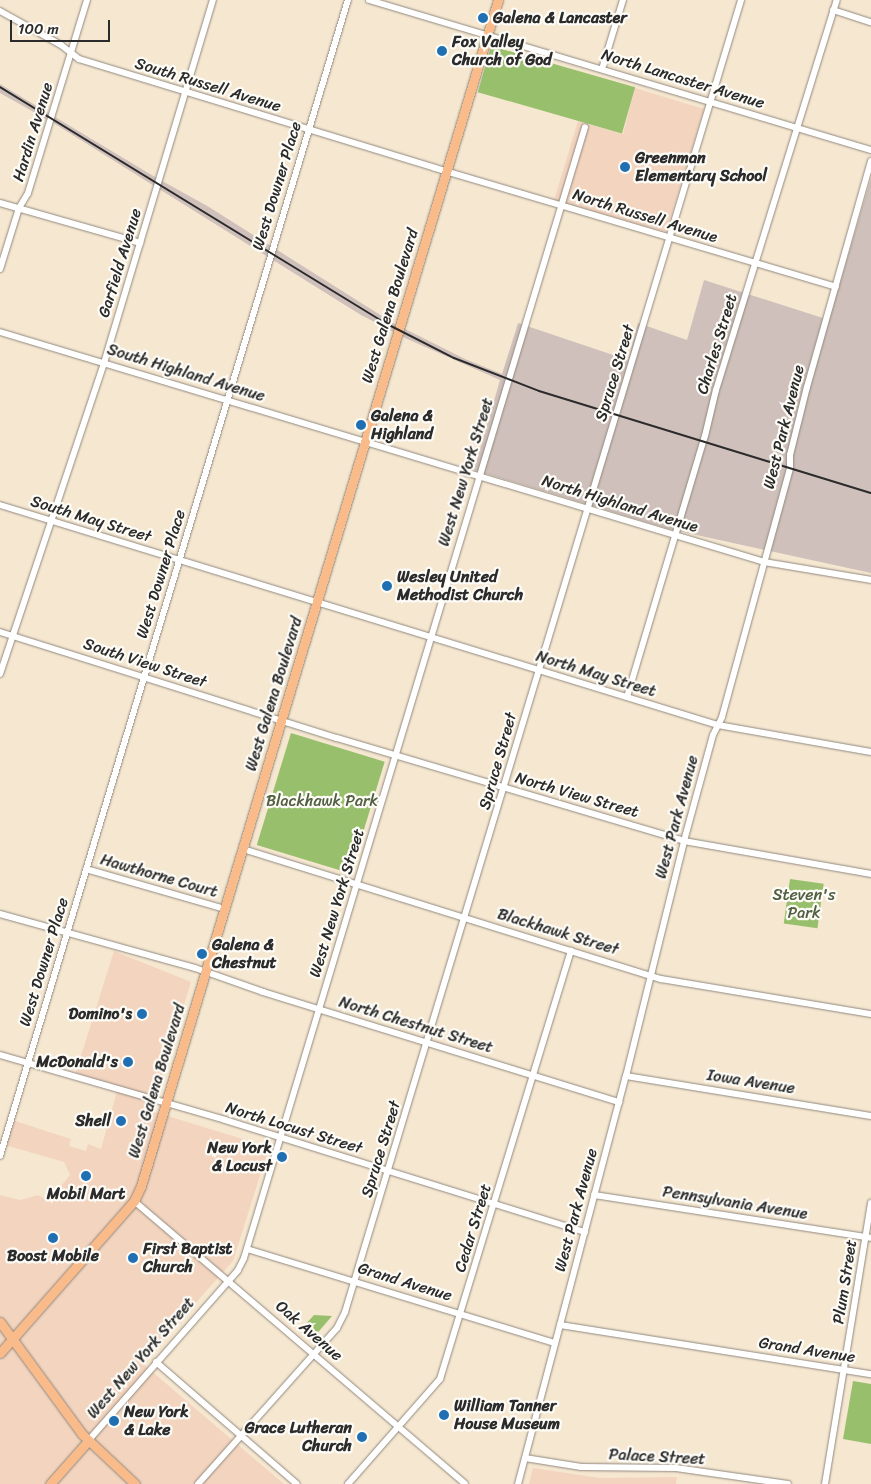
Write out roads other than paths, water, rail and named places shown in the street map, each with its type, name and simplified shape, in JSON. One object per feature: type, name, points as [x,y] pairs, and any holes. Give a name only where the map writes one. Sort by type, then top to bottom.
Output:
[{"type":"main road","name":"West Galena Boulevard","points":[[0,1353],[134,1200],[141,1186],[498,0]]},
{"type":"main road","points":[[0,1322],[88,1441],[135,1484]]},
{"type":"main road","name":"West New York Street","points":[[50,1484],[88,1441]]},
{"type":"street","name":"Hardin Avenue","points":[[0,269],[19,208],[28,194],[87,0]]},
{"type":"street","name":"Garfield Avenue","points":[[0,674],[104,363],[213,0]]},
{"type":"street","name":"West Downer Place","points":[[0,1156],[348,0]]},
{"type":"street","name":"North Lancaster Avenue","points":[[369,0],[871,150]]},
{"type":"street","points":[[602,69],[623,0]]},
{"type":"street","name":"Spruce Street","points":[[198,1484],[342,1321],[428,1044],[538,671],[741,0]]},
{"type":"street","name":"Charles Street","points":[[627,697],[676,535],[716,390],[757,264],[837,0]]},
{"type":"street","points":[[834,10],[871,22]]},
{"type":"street","name":"South Russell Avenue","points":[[0,11],[61,45],[70,54],[79,59],[446,172]]},
{"type":"street","name":"West New York Street","points":[[88,1441],[241,1265],[358,886],[585,127]]},
{"type":"street","name":"West Park Avenue","points":[[518,1484],[626,1076],[684,841],[790,468],[790,455],[807,388],[871,161]]},
{"type":"street","name":"North Russell Avenue","points":[[446,172],[836,287]]},
{"type":"street","points":[[0,202],[140,243]]},
{"type":"street","name":"South Highland Avenue","points":[[0,332],[365,441]]},
{"type":"street","name":"North Highland Avenue","points":[[365,441],[764,562],[871,580]]},
{"type":"street","name":"South May Street","points":[[0,505],[317,604]]},
{"type":"street","name":"North May Street","points":[[317,604],[718,725],[871,752]]},
{"type":"street","name":"South View Street","points":[[0,632],[144,676],[281,721]]},
{"type":"street","name":"North View Street","points":[[281,721],[684,841],[871,874]]},
{"type":"street","name":"Blackhawk Street","points":[[243,849],[651,976],[871,1014]]},
{"type":"street","name":"Hawthorne Court","points":[[86,869],[225,909]]},
{"type":"street","name":"North Chestnut Street","points":[[0,914],[195,968],[320,1010],[619,1102]]},
{"type":"street","name":"Cedar Street","points":[[348,1484],[440,1379],[571,951]]},
{"type":"street","name":"North Locust Street","points":[[0,1055],[166,1103],[585,1232]]},
{"type":"street","name":"Iowa Avenue","points":[[626,1076],[871,1116]]},
{"type":"street","name":"Pennsylvania Avenue","points":[[594,1195],[868,1238]]},
{"type":"street","name":"Oak Avenue","points":[[134,1200],[465,1484]]},
{"type":"street","name":"Plum Street","points":[[826,1484],[844,1369],[868,1238],[871,1202]]},
{"type":"street","name":"Grand Avenue","points":[[247,1248],[555,1343]]},
{"type":"street","name":"Grand Avenue","points":[[560,1325],[871,1374]]},
{"type":"street","points":[[156,1362],[297,1484]]},
{"type":"street","name":"Palace Street","points":[[525,1458],[581,1467],[688,1469],[788,1484]]},
{"type":"railway","points":[[0,87],[389,325],[454,358],[539,391],[871,493]]},
{"type":"place","name":"Galena & Lancaster","points":[[483,18]]},
{"type":"place","name":"Fox Valley Church of God","points":[[442,51]]},
{"type":"place","name":"Greenman Elementary School","points":[[625,167]]},
{"type":"place","name":"Galena & Highland","points":[[361,425]]},
{"type":"place","name":"Wesley United Methodist Church","points":[[387,586]]},
{"type":"place","name":"Galena & Chestnut","points":[[202,954]]},
{"type":"place","name":"Domino's","points":[[142,1014]]},
{"type":"place","name":"McDonald's","points":[[128,1062]]},
{"type":"place","name":"Shell","points":[[121,1121]]},
{"type":"place","name":"New York & Locust","points":[[282,1157]]},
{"type":"place","name":"Mobil Mart","points":[[86,1176]]},
{"type":"place","name":"Boost Mobile","points":[[53,1238]]},
{"type":"place","name":"First Baptist Church","points":[[133,1258]]},
{"type":"place","name":"William Tanner House Museum","points":[[444,1415]]},
{"type":"place","name":"New York & Lake","points":[[114,1421]]},
{"type":"place","name":"Grace Lutheran Church","points":[[362,1437]]},
{"type":"park label","name":"Blackhawk Park","points":[[322,801]]},
{"type":"park label","name":"Steven's Park","points":[[804,904]]}]
